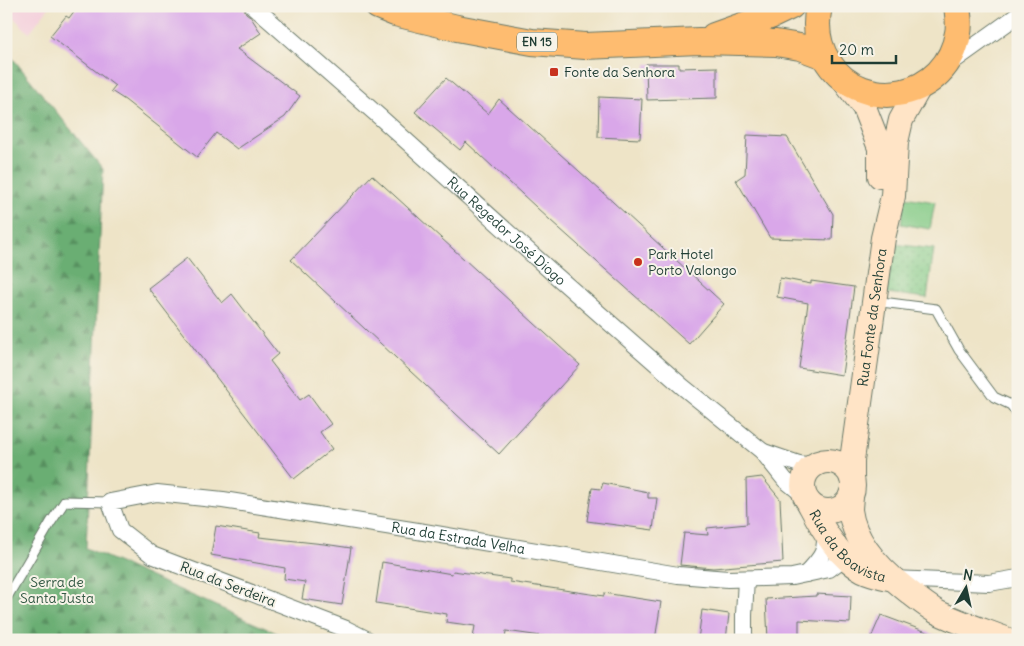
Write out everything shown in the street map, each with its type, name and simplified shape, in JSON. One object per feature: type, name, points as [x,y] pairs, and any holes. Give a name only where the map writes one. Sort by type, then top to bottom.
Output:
[{"type":"main road","name":"EN 15","points":[[378,6],[456,28],[532,42],[586,46],[699,41],[776,43],[800,47],[824,56]]},
{"type":"main road","name":"EN 15","points":[[699,41],[770,16],[791,6]]},
{"type":"main road","points":[[819,6],[817,15],[819,43],[824,56],[832,68],[853,86],[879,94],[906,92],[932,79],[942,70],[956,45],[961,10]]},
{"type":"street","name":"Rua Regedor José Diogo","points":[[253,6],[554,274],[683,387],[762,452],[785,480],[807,499]]},
{"type":"street","points":[[942,70],[1018,16]]},
{"type":"street","name":"Rua Fonte da Senhora","points":[[842,78],[864,107],[880,148],[880,198],[883,238]]},
{"type":"street","name":"Rua Fonte da Senhora","points":[[851,487],[852,460],[883,238],[893,196],[896,142],[901,120],[920,86]]},
{"type":"street","name":"Rua Fonte da Senhora","points":[[819,463],[840,447],[856,417],[862,396]]},
{"type":"street","name":"Rua Regedor José Diogo","points":[[762,452],[799,464],[819,463]]},
{"type":"street","points":[[835,462],[842,465],[848,471],[851,487],[846,502],[832,510],[816,508],[807,499],[802,488],[806,472],[819,463],[835,462]]},
{"type":"street","name":"Rua da Boavista","points":[[851,487],[850,510],[861,542],[873,559],[893,579],[937,611],[1008,640]]},
{"type":"street","name":"Rua da Estrada Velha","points":[[110,502],[156,493],[223,500],[670,573],[728,579],[792,577],[845,565]]},
{"type":"street","name":"Rua da Boavista","points":[[807,499],[836,546],[845,565],[893,579]]},
{"type":"street","name":"Rua da Serdeira","points":[[110,502],[120,530],[152,555],[346,629],[368,640]]},
{"type":"street","points":[[845,565],[854,538],[853,523]]},
{"type":"street","points":[[806,574],[818,562],[824,550],[826,542],[824,528]]},
{"type":"street","points":[[893,579],[989,582],[1018,578]]},
{"type":"street","points":[[744,640],[746,579]]},
{"type":"lane","points":[[874,301],[936,309],[959,350],[994,397],[1011,405],[1018,415]]},
{"type":"lane","points":[[6,599],[65,501],[110,502]]},
{"type":"shaded area","points":[[6,6],[50,6],[29,33],[6,10]]},
{"type":"green space","name":"Serra de Santa Justa","points":[[6,50],[103,169],[86,548],[292,640],[6,640]]},
{"type":"green space","points":[[905,197],[935,202],[930,229],[901,224]]},
{"type":"green space","points":[[894,244],[934,249],[927,298],[887,293]]},
{"type":"building","points":[[78,6],[243,6],[261,33],[237,49],[300,96],[285,117],[237,149],[216,133],[197,157],[111,91],[115,86],[50,36],[66,16],[69,18]]},
{"type":"building","points":[[646,64],[679,64],[679,68],[717,67],[717,98],[647,100]]},
{"type":"building","points":[[446,78],[488,114],[499,99],[724,304],[689,344],[466,142],[460,150],[415,112]]},
{"type":"building","points":[[599,97],[642,99],[640,139],[598,137]]},
{"type":"building","points":[[747,135],[787,137],[833,214],[832,240],[770,238],[736,180],[745,174]]},
{"type":"building","points":[[372,175],[580,365],[499,454],[291,260]]},
{"type":"building","points":[[187,258],[222,303],[232,294],[278,354],[270,361],[300,400],[309,394],[331,424],[320,432],[332,449],[294,479],[148,288]]},
{"type":"building","points":[[780,278],[811,284],[811,281],[854,287],[842,375],[799,368],[808,303],[777,297]]},
{"type":"building","points":[[762,477],[780,499],[783,562],[713,568],[680,565],[684,533],[708,535],[707,528],[747,524],[746,479]]},
{"type":"building","points":[[603,483],[648,492],[648,498],[657,498],[653,530],[587,521],[592,488],[601,489]]},
{"type":"building","points":[[216,526],[260,533],[259,537],[351,548],[342,605],[302,599],[305,582],[284,579],[285,568],[211,555]]},
{"type":"building","points":[[382,562],[452,574],[453,571],[510,579],[510,582],[604,596],[604,593],[661,602],[655,640],[599,640],[577,637],[577,640],[548,640],[548,637],[506,631],[505,640],[473,638],[475,626],[446,622],[447,614],[376,603]]},
{"type":"building","points":[[816,594],[851,596],[850,623],[799,620],[799,640],[768,640],[766,599],[816,596]]},
{"type":"building","points":[[702,610],[729,614],[726,640],[698,640]]},
{"type":"building","points":[[881,615],[943,638],[942,640],[870,640]]},
{"type":"place","name":"Fonte da Senhora","points":[[554,72]]},
{"type":"place","name":"Park Hotel Porto Valongo","points":[[638,262]]}]
